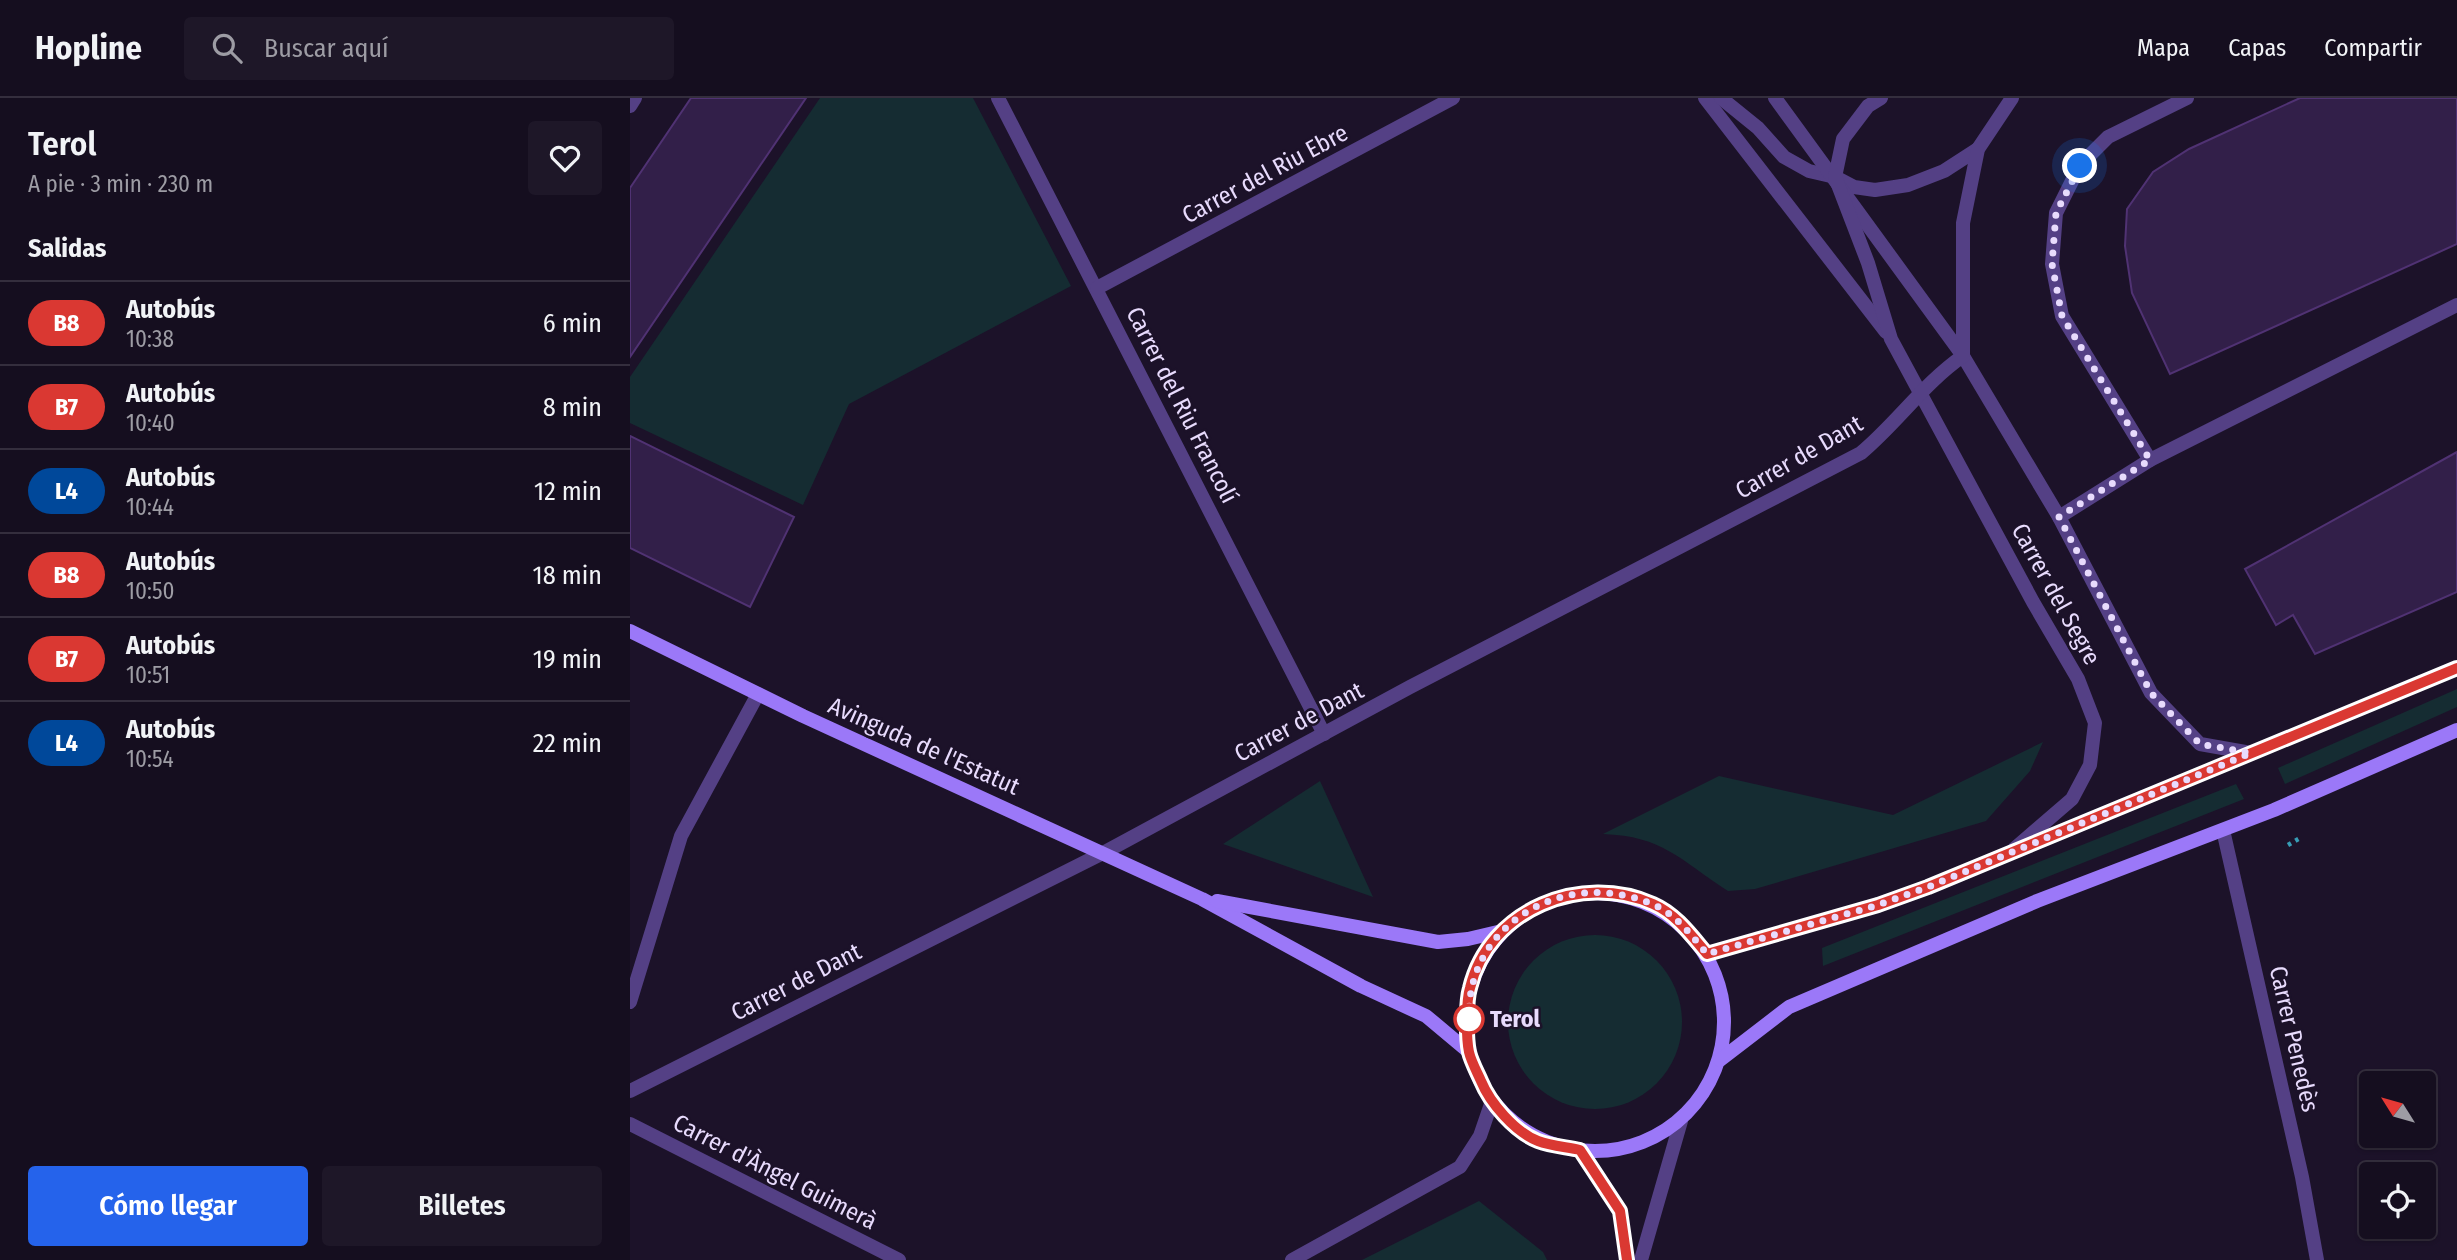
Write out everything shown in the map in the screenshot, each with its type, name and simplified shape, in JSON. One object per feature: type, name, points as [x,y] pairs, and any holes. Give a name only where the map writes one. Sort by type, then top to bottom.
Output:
[{"type":"main road","name":"Avinguda de l'Estatut","points":[[630,631],[758,694],[1202,898],[1361,986],[1426,1016],[1469,1052]]},
{"type":"main road","points":[[1707,954],[1878,905],[2003,857],[2457,668]]},
{"type":"main road","points":[[1720,1060],[1789,1007],[2037,901],[2223,830],[2457,730]]},
{"type":"main road","points":[[1580,891],[1609,891],[1653,904],[1678,920],[1707,954],[1726,1010],[1720,1060],[1710,1085],[1681,1121],[1638,1145],[1593,1153],[1537,1141],[1491,1104],[1469,1052],[1469,990],[1476,968],[1502,931],[1536,905],[1580,891]]},
{"type":"main road","name":"Avinguda de l'Estatut","points":[[1202,898],[1438,942],[1468,939],[1502,931]]},
{"type":"street","points":[[630,106],[635,98]]},
{"type":"street","name":"Carrer del Riu Francolí","points":[[998,98],[1324,734]]},
{"type":"street","name":"Carrer del Riu Ebre","points":[[1097,288],[1454,98]]},
{"type":"street","name":"Carrer del Segre","points":[[1705,98],[1891,339],[2078,679],[2095,723],[2090,765],[2072,799],[2051,820],[2003,857]]},
{"type":"street","points":[[1721,98],[1758,128],[1784,157],[1809,171],[1835,177],[1854,187],[1875,190],[1908,185],[1944,171],[1978,149]]},
{"type":"street","name":"Carrer del Segre","points":[[1775,98],[1963,356],[2059,517],[2151,693],[2200,744],[2251,753]]},
{"type":"street","points":[[1835,177],[1843,139],[1868,106],[1881,98]]},
{"type":"street","points":[[1963,356],[1963,223],[1978,149],[2012,98]]},
{"type":"street","points":[[2150,460],[2062,316],[2052,264],[2056,213],[2080,166],[2108,138],[2187,98]]},
{"type":"street","name":"Carrer del Segre","points":[[1835,177],[1868,263],[1891,339]]},
{"type":"street","points":[[2059,517],[2150,460],[2457,306]]},
{"type":"street","name":"Carrer de Dant","points":[[630,1091],[1105,852],[1324,734],[1861,453],[1883,435],[1919,393],[1963,356]]},
{"type":"street","points":[[630,1002],[681,836],[758,694]]},
{"type":"street","name":"Carrer Penedès","points":[[2223,830],[2317,1260]]},
{"type":"street","points":[[1292,1260],[1460,1167],[1480,1136],[1491,1104]]},
{"type":"street","points":[[1641,1260],[1681,1121]]},
{"type":"street","name":"Carrer d'Àngel Guimerà","points":[[630,1124],[899,1260]]},
{"type":"street","points":[[1580,1150],[1620,1211],[1627,1260]]},
{"type":"street","points":[[2307,1210],[2328,1260]]},
{"type":"green space","points":[[820,98],[973,98],[1071,286],[849,404],[803,505],[630,423],[630,377]]},
{"type":"green space","points":[[2457,689],[2457,707],[2285,784],[2278,768]]},
{"type":"green space","points":[[2043,742],[2030,771],[1986,821],[1755,889],[1728,891],[1656,845],[1641,839],[1603,834],[1719,776],[1893,815]]},
{"type":"green space","points":[[1320,781],[1373,897],[1223,844]]},
{"type":"green space","points":[[2236,784],[2244,799],[1823,966],[1822,948]]},
{"type":"green space","points":[[1595,935],[1628,942],[1657,960],[1675,989],[1682,1022],[1675,1055],[1657,1084],[1628,1102],[1595,1109],[1562,1102],[1533,1084],[1515,1055],[1508,1022],[1515,989],[1533,960],[1562,942]]},
{"type":"green space","points":[[1479,1201],[1543,1252],[1547,1260],[1362,1260]]},
{"type":"building","points":[[691,98],[806,98],[630,357],[630,188]]},
{"type":"building","points":[[2300,98],[2457,98],[2457,244],[2170,374],[2132,293],[2125,246],[2127,209],[2153,172],[2189,149]]},
{"type":"building","points":[[630,436],[794,517],[750,607],[630,548]]},
{"type":"building","points":[[2457,452],[2457,592],[2315,654],[2293,615],[2276,625],[2245,569]]},
{"type":"bus line","name":"B8","points":[[1627,1260],[1620,1211],[1580,1150],[1537,1141],[1491,1104],[1469,1052],[1469,990],[1476,968],[1502,931],[1536,905],[1580,891],[1609,891],[1653,904],[1678,920],[1707,954],[1878,905],[1928,887],[2457,668]]},
{"type":"place","name":"Terol","points":[[1469,1019]]},
{"type":"route","points":[[1469,1019],[1469,990],[1476,968],[1502,931],[1536,905],[1580,891],[1609,891],[1653,904],[1678,920],[1707,954],[1878,905],[1928,887],[2251,753],[2200,744],[2151,693],[2059,517],[2150,460],[2062,316],[2052,264],[2056,213],[2080,166]]}]
